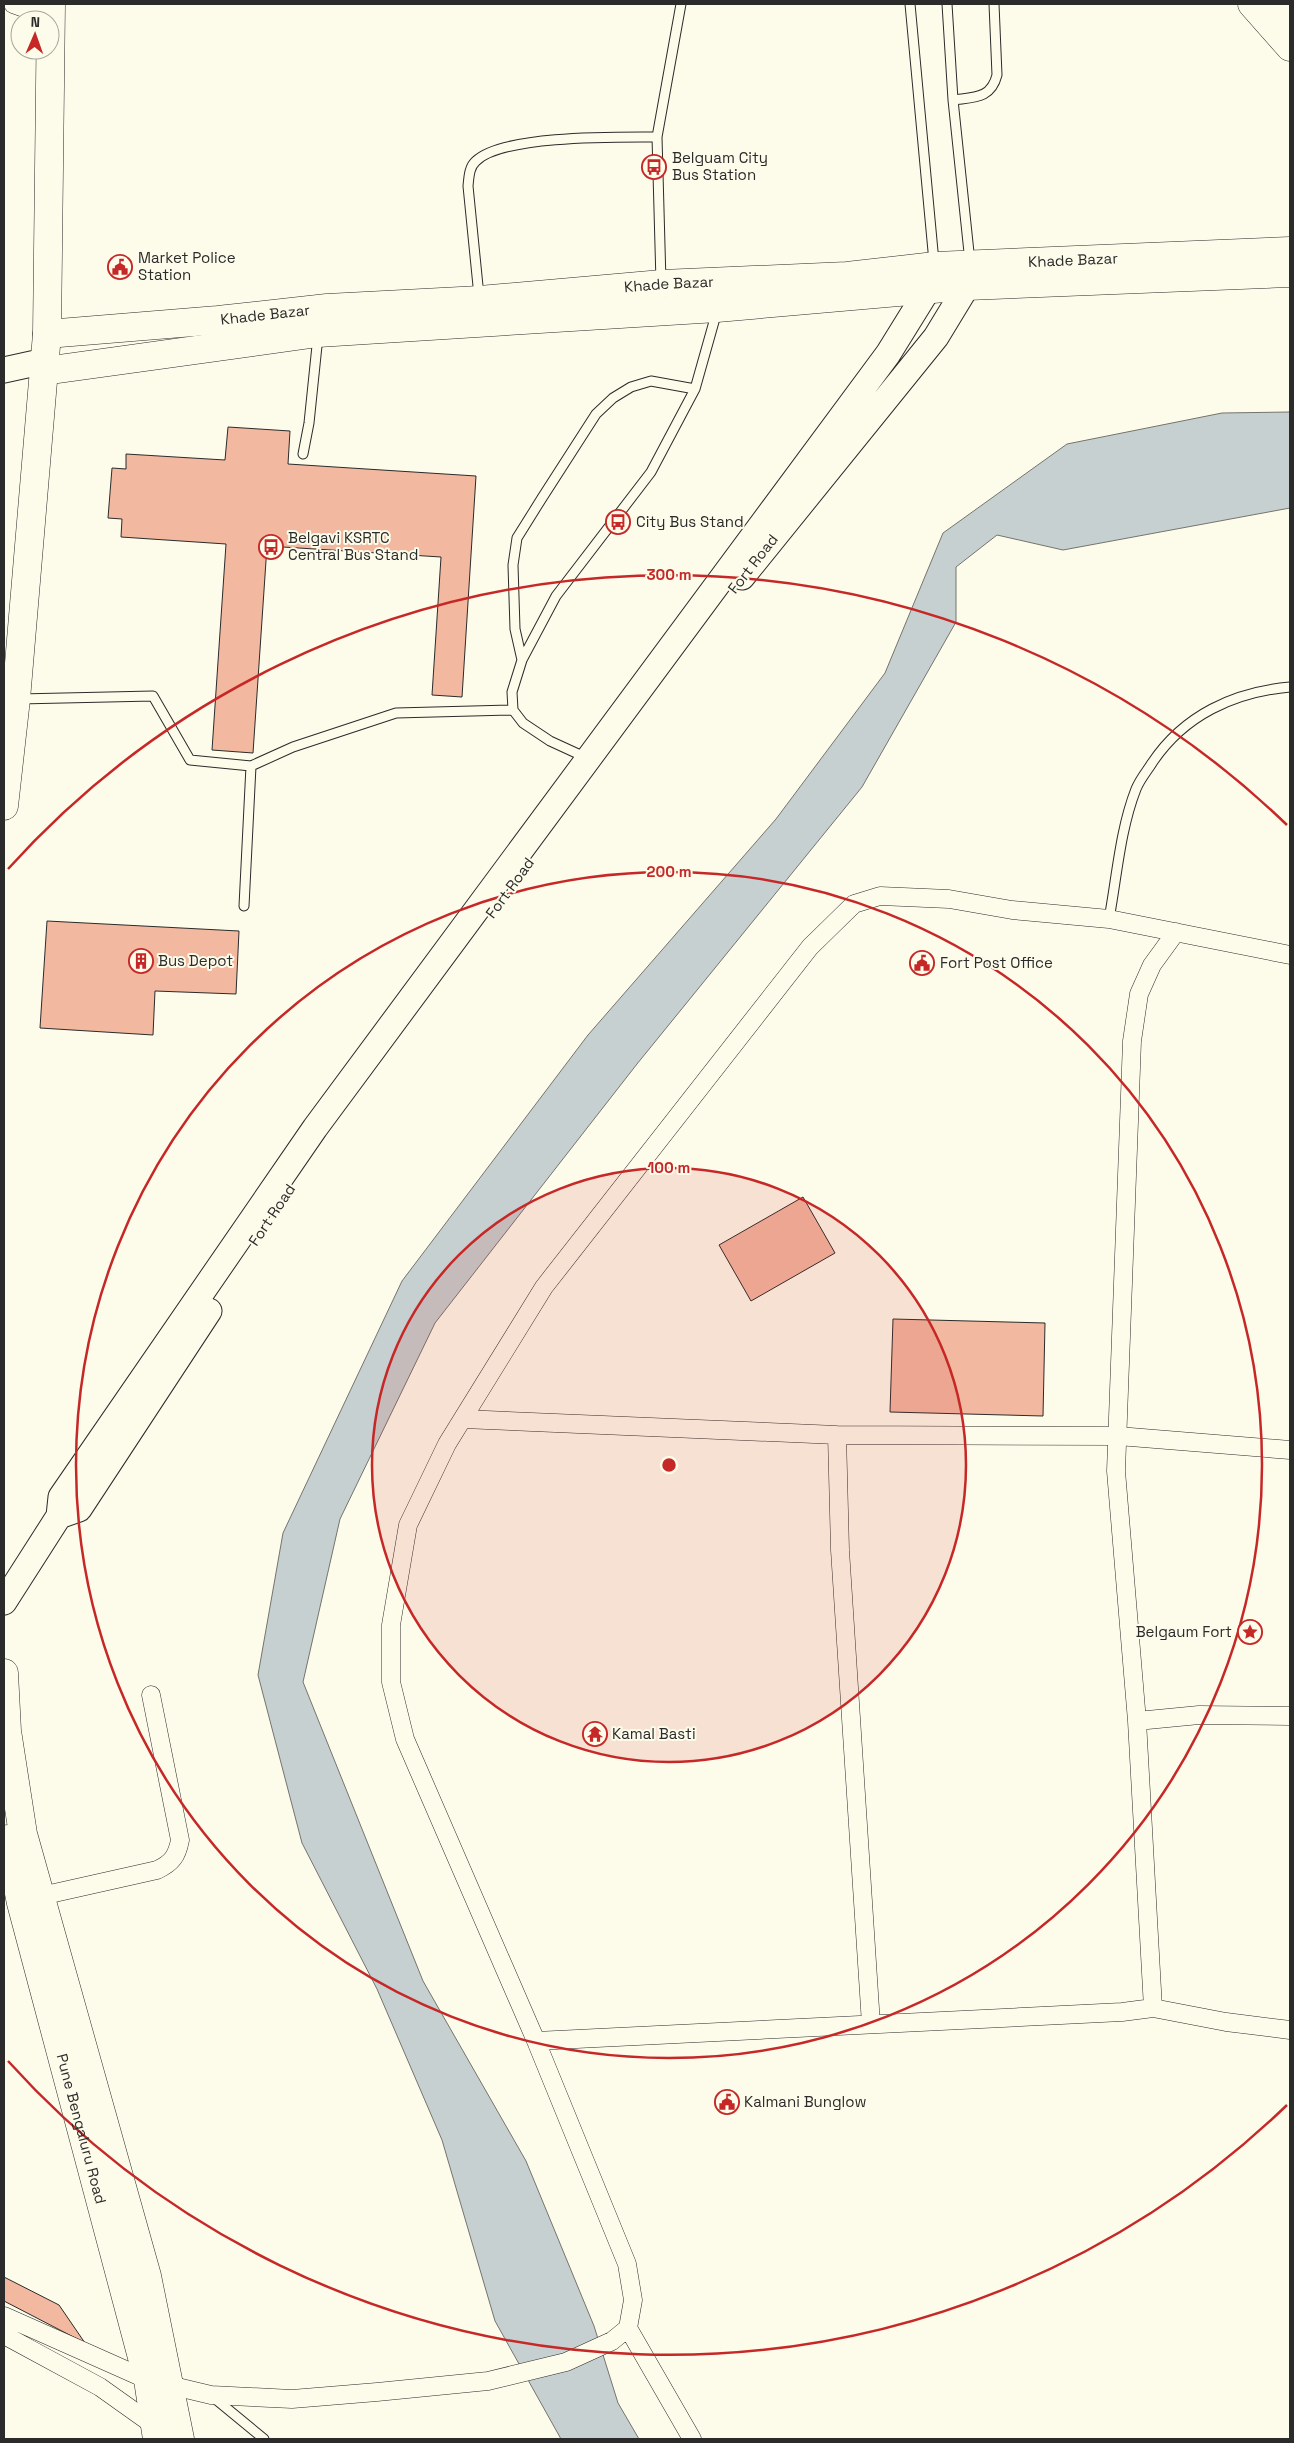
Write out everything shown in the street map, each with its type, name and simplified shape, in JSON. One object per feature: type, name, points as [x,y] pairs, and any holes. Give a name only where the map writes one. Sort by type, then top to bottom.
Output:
[{"type":"main road","points":[[1252,4],[1290,47]]},
{"type":"main road","points":[[1281,4],[1290,14]]},
{"type":"main road","points":[[4,806],[6,768],[16,699],[47,334],[50,60]]},
{"type":"main road","name":"Khade Bazar","points":[[47,334],[218,320],[327,308],[480,300],[662,284],[847,276],[931,278],[1290,252]]},
{"type":"main road","points":[[969,275],[1290,272]]},
{"type":"main road","name":"Fort Road","points":[[594,761],[936,337],[969,275]]},
{"type":"main road","points":[[4,370],[318,333],[717,308],[931,278]]},
{"type":"main road","name":"Fort Road","points":[[4,1602],[58,1516],[79,1509],[281,1201],[594,761],[888,354],[931,278]]},
{"type":"main road","points":[[4,1673],[5,1731],[23,1834],[42,1896],[80,2043],[147,2276],[167,2436]]},
{"type":"main road","name":"Pune Bengaluru Road","points":[[4,1818],[21,1903],[159,2383]]},
{"type":"street","points":[[13,4],[46,10]]},
{"type":"street","points":[[4,2316],[159,2383],[211,2395],[292,2399],[488,2381],[566,2362],[612,2342],[628,2328],[633,2300],[627,2264],[536,2041],[405,1739],[391,1682],[391,1624],[408,1525],[447,1444],[544,1287],[810,947],[854,904],[880,896],[949,899],[1012,910],[1110,919],[1290,955]]},
{"type":"street","points":[[1153,2008],[1137,1722],[1116,1470],[1132,1041],[1139,994],[1152,965],[1176,932]]},
{"type":"street","points":[[463,1419],[837,1435],[1118,1436],[1290,1450]]},
{"type":"street","points":[[837,1435],[840,1550],[871,2024]]},
{"type":"street","points":[[42,1896],[157,1870],[169,1864],[177,1853],[180,1840],[151,1695]]},
{"type":"street","points":[[1137,1722],[1199,1715],[1290,1716]]},
{"type":"street","points":[[536,2041],[1122,2012],[1153,2008],[1226,2022],[1290,2030]]},
{"type":"street","points":[[628,2328],[692,2439]]},
{"type":"street","points":[[4,2335],[100,2387],[167,2436]]},
{"type":"lane","points":[[662,284],[657,137],[681,4]]},
{"type":"lane","points":[[910,4],[931,278]]},
{"type":"lane","points":[[947,4],[953,100],[969,275]]},
{"type":"lane","points":[[953,100],[989,92],[995,86],[997,75],[994,4]]},
{"type":"lane","points":[[480,300],[468,186],[469,172],[476,161],[492,152],[517,145],[573,138],[657,137]]},
{"type":"lane","points":[[594,761],[550,741],[523,723],[513,710],[512,692],[522,660],[556,596],[651,472],[695,389],[717,308]]},
{"type":"lane","points":[[304,454],[318,333]]},
{"type":"lane","points":[[522,660],[515,629],[513,565],[517,538],[537,506],[596,414],[613,398],[631,388],[651,381],[695,389]]},
{"type":"lane","points":[[1110,919],[1128,814],[1137,787],[1163,746],[1192,720],[1226,700],[1260,690],[1290,687]]},
{"type":"lane","points":[[16,699],[153,696],[190,760],[251,766],[293,747],[396,712],[513,710]]},
{"type":"lane","points":[[244,906],[251,766]]},
{"type":"lane","points":[[211,2395],[264,2439]]},
{"type":"shaded area","points":[[1290,412],[1290,508],[1063,550],[997,535],[956,567],[956,622],[862,787],[637,1064],[435,1323],[340,1519],[303,1682],[423,1981],[526,2161],[594,2326],[618,2403],[639,2439],[561,2439],[495,2321],[442,2140],[377,1989],[302,1843],[258,1675],[283,1533],[402,1281],[588,1035],[776,819],[885,673],[943,533],[1067,444],[1222,413]]},
{"type":"building","points":[[228,427],[290,431],[288,464],[476,476],[462,697],[432,695],[441,557],[267,546],[253,753],[212,750],[226,544],[121,537],[122,519],[108,518],[112,468],[126,469],[126,454],[225,460]]},
{"type":"building","name":"Bus Depot","points":[[47,921],[239,931],[236,994],[155,991],[153,1035],[40,1028]]},
{"type":"building","points":[[803,1197],[835,1253],[751,1301],[719,1245]]},
{"type":"building","points":[[893,1319],[1045,1323],[1043,1416],[890,1412]]},
{"type":"building","points":[[4,2277],[59,2305],[85,2343],[4,2301]]},
{"type":"place","name":"Belguam City Bus Station","points":[[654,167]]},
{"type":"place","name":"Market Police Station","points":[[120,267]]},
{"type":"place","name":"City Bus Stand","points":[[618,522]]},
{"type":"place","name":"Belgavi KSRTC Central Bus Stand","points":[[271,547]]},
{"type":"place","name":"Bus Depot","points":[[141,961]]},
{"type":"place","name":"Fort Post Office","points":[[922,963]]},
{"type":"place","name":"Belgaum Fort","points":[[1250,1632]]},
{"type":"place","name":"Kamal Basti","points":[[595,1734]]},
{"type":"place","name":"Kalmani Bunglow","points":[[727,2102]]}]
